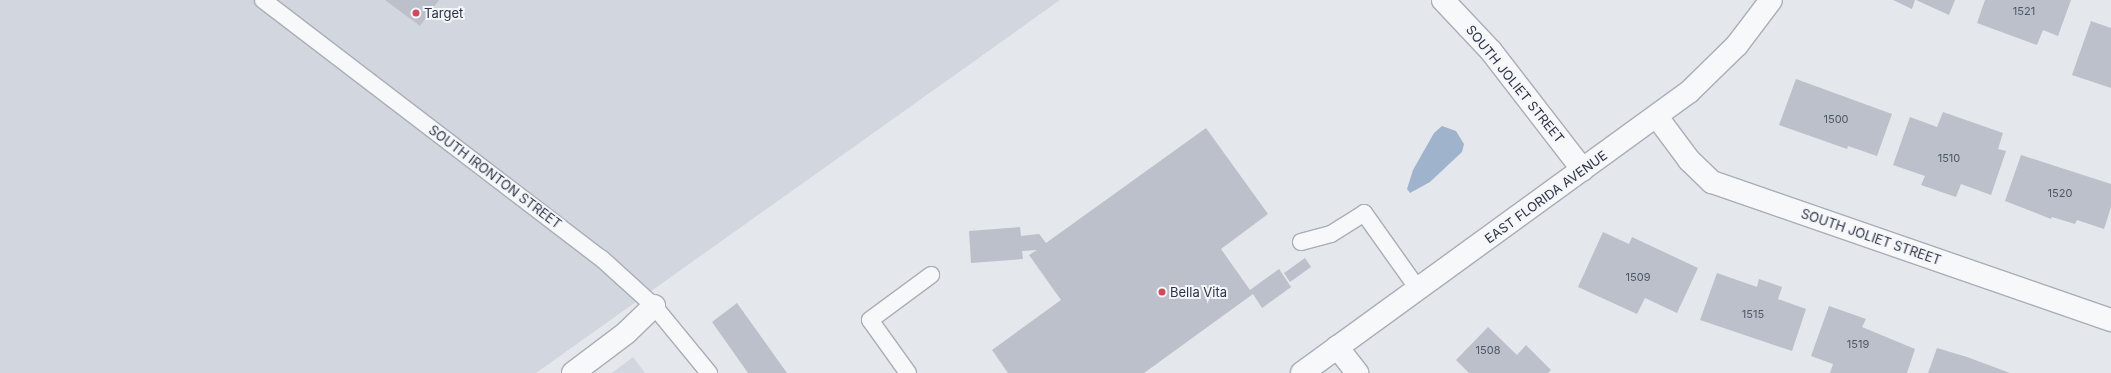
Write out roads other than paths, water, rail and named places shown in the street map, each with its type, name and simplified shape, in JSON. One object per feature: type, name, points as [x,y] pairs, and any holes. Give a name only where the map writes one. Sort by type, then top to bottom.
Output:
[{"type":"street","name":"SOUTH JOLIET STREET","points":[[1443,0],[1491,51],[1583,170]]},
{"type":"street","name":"EAST FLORIDA AVENUE","points":[[1302,373],[1656,117],[1723,60],[1771,0]]},
{"type":"street","name":"SOUTH JOLIET STREET","points":[[1656,117],[1689,160],[1712,182],[2111,320]]},
{"type":"street","points":[[573,373],[626,333],[654,306]]},
{"type":"street","points":[[1337,348],[1357,373]]},
{"type":"lane","name":"SOUTH IRONTON STREET","points":[[263,0],[601,258],[654,306],[709,373]]},
{"type":"lane","points":[[1301,242],[1331,234],[1364,213],[1418,289]]},
{"type":"lane","points":[[908,373],[870,320],[932,275]]},
{"type":"water","points":[[1442,126],[1456,131],[1464,144],[1462,152],[1430,182],[1410,193],[1407,189],[1413,170],[1434,133]]},
{"type":"place","name":"Target","points":[[416,13]]},
{"type":"place","name":"Bella Vita","points":[[1162,292]]}]
